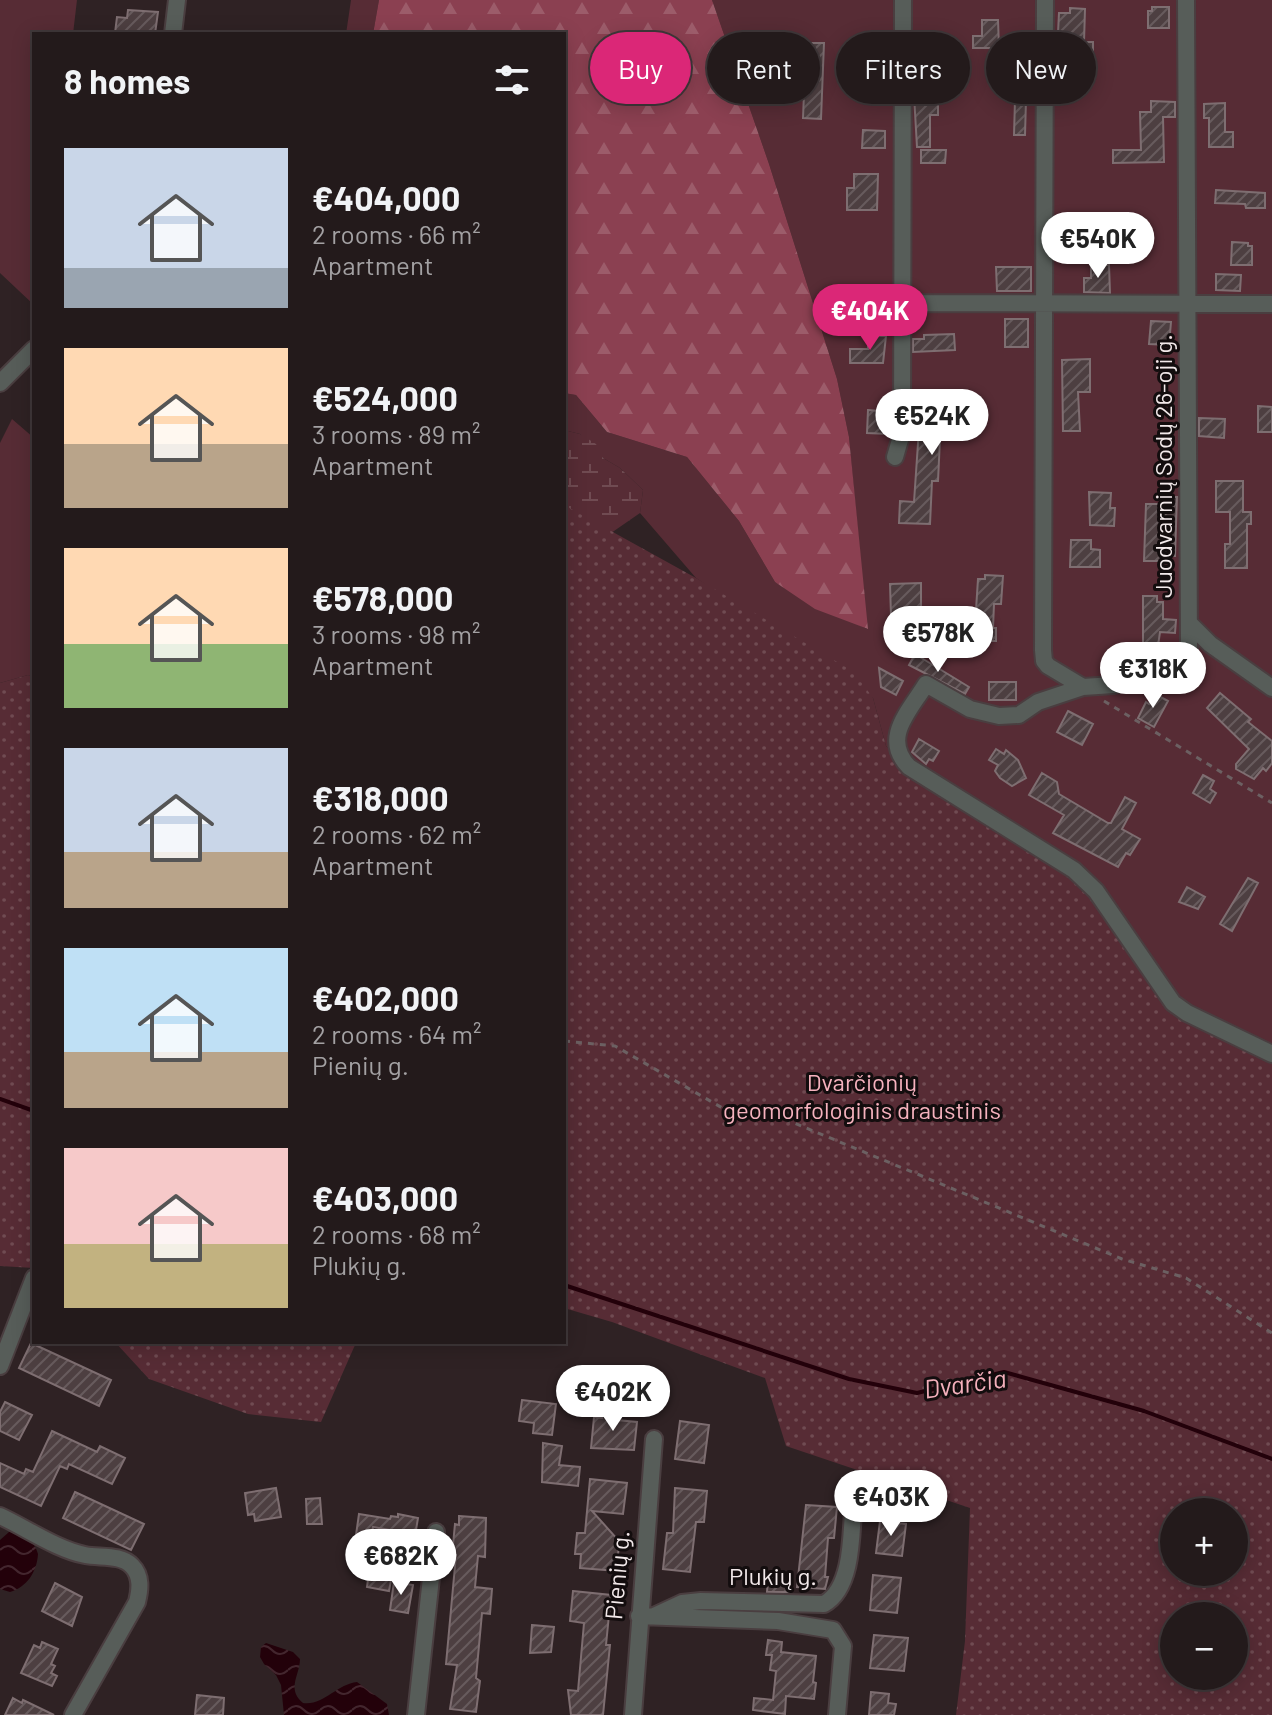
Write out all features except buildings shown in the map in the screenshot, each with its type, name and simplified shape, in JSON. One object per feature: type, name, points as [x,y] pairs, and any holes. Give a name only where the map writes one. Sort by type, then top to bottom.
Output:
[{"type":"street","points":[[173,32],[177,0]]},
{"type":"street","points":[[895,457],[902,433],[903,0]]},
{"type":"street","points":[[1045,0],[1043,650],[1048,666],[1083,687]]},
{"type":"street","name":"Juodvarnių Sodų 26-oji g.","points":[[1186,0],[1189,650]]},
{"type":"street","points":[[900,303],[1272,304]]},
{"type":"street","points":[[0,383],[32,351]]},
{"type":"street","points":[[1189,623],[1210,644],[1272,688]]},
{"type":"street","points":[[1210,644],[1189,650],[1168,671],[1113,685],[1083,687],[1038,702],[1019,715],[999,716],[970,709],[926,684],[898,730],[895,743],[897,755],[909,767],[1074,870],[1096,891],[1173,1003],[1187,1013],[1272,1054]]},
{"type":"street","points":[[0,1366],[32,1283]]},
{"type":"street","name":"Pienių g.","points":[[633,1715],[646,1616],[654,1439]]},
{"type":"street","name":"Plukių g.","points":[[646,1616],[682,1603],[701,1601],[824,1604],[834,1598],[845,1577],[854,1493]]},
{"type":"street","points":[[0,1516],[69,1551],[121,1559],[137,1573],[140,1584],[137,1602],[73,1715]]},
{"type":"street","points":[[416,1715],[436,1532]]},
{"type":"street","name":"Plukių g.","points":[[646,1616],[778,1621],[833,1630],[843,1646],[837,1715]]},
{"type":"path","points":[[1083,687],[1271,802]]},
{"type":"path","points":[[566,1041],[615,1046],[738,1117],[782,1118],[1122,1259],[1186,1278],[1272,1333]]},
{"type":"green space","points":[[0,0],[77,0],[73,32],[32,32],[32,303],[0,273]]},
{"type":"green space","points":[[351,0],[379,0],[373,32],[346,32]]},
{"type":"green space","points":[[379,0],[712,0],[723,32],[707,32],[707,104],[748,104],[837,379],[849,437],[868,629],[815,609],[775,582],[739,521],[687,457],[607,432],[576,395],[566,393],[566,32],[373,32]]},
{"type":"green space","points":[[712,0],[1272,0],[1272,1061],[1187,1021],[911,773],[886,746],[873,698],[696,578],[640,513],[643,490],[620,468],[603,458],[580,434],[566,430],[566,393],[576,395],[607,432],[687,457],[739,521],[775,582],[867,629],[849,437],[837,379],[748,104],[820,104],[820,32],[723,32]]},
{"type":"green space","points":[[12,419],[32,436],[32,676],[0,683],[0,443]]},
{"type":"green space","points":[[566,430],[580,434],[596,444],[603,458],[620,468],[643,490],[640,513],[572,560],[566,557]]},
{"type":"green space","name":"Dvarčionių geomorfologinis draustinis","points":[[566,506],[696,578],[854,672],[873,698],[886,746],[911,773],[1078,880],[1187,1021],[1272,1061],[1272,1715],[956,1715],[965,1641],[970,1508],[786,1446],[765,1378],[612,1322],[566,1309]]},
{"type":"green space","points":[[32,676],[32,1268],[0,1266],[0,683]]},
{"type":"green space","points":[[117,1344],[355,1345],[321,1422],[248,1414],[149,1379]]},
{"type":"water","points":[[9,1532],[27,1538],[38,1554],[30,1578],[10,1592],[0,1589],[0,1540]]},
{"type":"water","points":[[266,1643],[293,1652],[300,1659],[295,1692],[303,1703],[317,1701],[357,1682],[387,1704],[389,1715],[284,1715],[281,1685],[260,1657],[261,1647]]},
{"type":"waterway","name":"Dvarčia","points":[[0,1099],[32,1110]]},
{"type":"waterway","name":"Dvarčia","points":[[566,1286],[849,1379],[917,1393],[1004,1372],[1144,1411],[1272,1459]]}]
